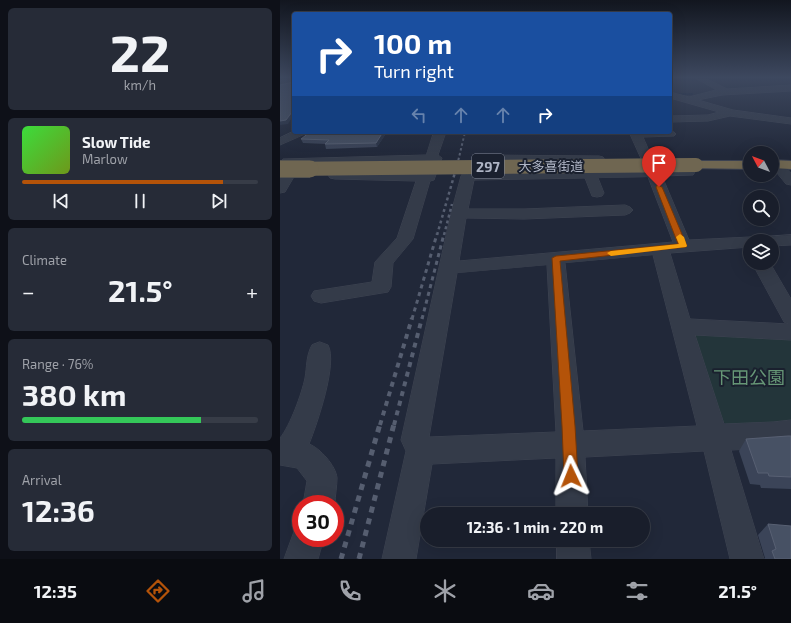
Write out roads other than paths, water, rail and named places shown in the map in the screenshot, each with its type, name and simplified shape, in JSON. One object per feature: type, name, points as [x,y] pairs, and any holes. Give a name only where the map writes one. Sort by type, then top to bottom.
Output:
[{"type":"highway","name":"大多喜街道","points":[[283,173],[743,164]]},
{"type":"highway","points":[[779,164],[791,164]]},
{"type":"street","points":[[696,103],[732,113],[791,121]]},
{"type":"street","points":[[672,119],[695,118],[732,113]]},
{"type":"street","points":[[695,118],[704,129]]},
{"type":"street","points":[[280,142],[297,134]]},
{"type":"street","points":[[431,158],[439,134]]},
{"type":"street","points":[[635,134],[683,246]]},
{"type":"street","points":[[280,162],[436,158],[429,177],[283,173],[280,189]]},
{"type":"street","points":[[476,176],[480,159],[650,166],[693,172],[697,169],[696,165]]},
{"type":"street","points":[[399,559],[420,451],[415,440],[459,213],[468,176],[590,173],[650,166]]},
{"type":"street","points":[[779,169],[791,181]]},
{"type":"street","points":[[590,173],[597,193]]},
{"type":"street","points":[[321,296],[381,287],[384,262],[405,239],[424,177]]},
{"type":"street","points":[[459,213],[524,214],[625,210]]},
{"type":"street","points":[[779,240],[791,240]]},
{"type":"street","points":[[448,268],[683,246],[743,242]]},
{"type":"street","points":[[660,249],[747,559]]},
{"type":"street","points":[[556,258],[570,443],[572,507]]},
{"type":"street","points":[[765,270],[791,317]]},
{"type":"street","points":[[682,326],[791,332]]},
{"type":"street","points":[[282,452],[298,437],[317,379],[320,351]]},
{"type":"street","points":[[420,451],[773,435],[791,432]]},
{"type":"street","points":[[282,452],[305,456],[322,477],[320,495]]},
{"type":"street","points":[[301,559],[305,547]]},
{"type":"street","points":[[573,547],[574,559]]},
{"type":"railway","points":[[456,170],[465,134]]},
{"type":"railway","points":[[437,235],[456,169]]},
{"type":"railway","points":[[444,235],[452,204]]},
{"type":"railway","points":[[412,319],[437,234]]},
{"type":"railway","points":[[422,319],[444,234]]},
{"type":"railway","points":[[380,425],[412,318]]},
{"type":"railway","points":[[394,425],[422,318]]},
{"type":"railway","points":[[341,559],[380,424]]},
{"type":"railway","points":[[359,559],[394,424]]},
{"type":"park label","name":"下田公園","points":[[749,377]]}]
